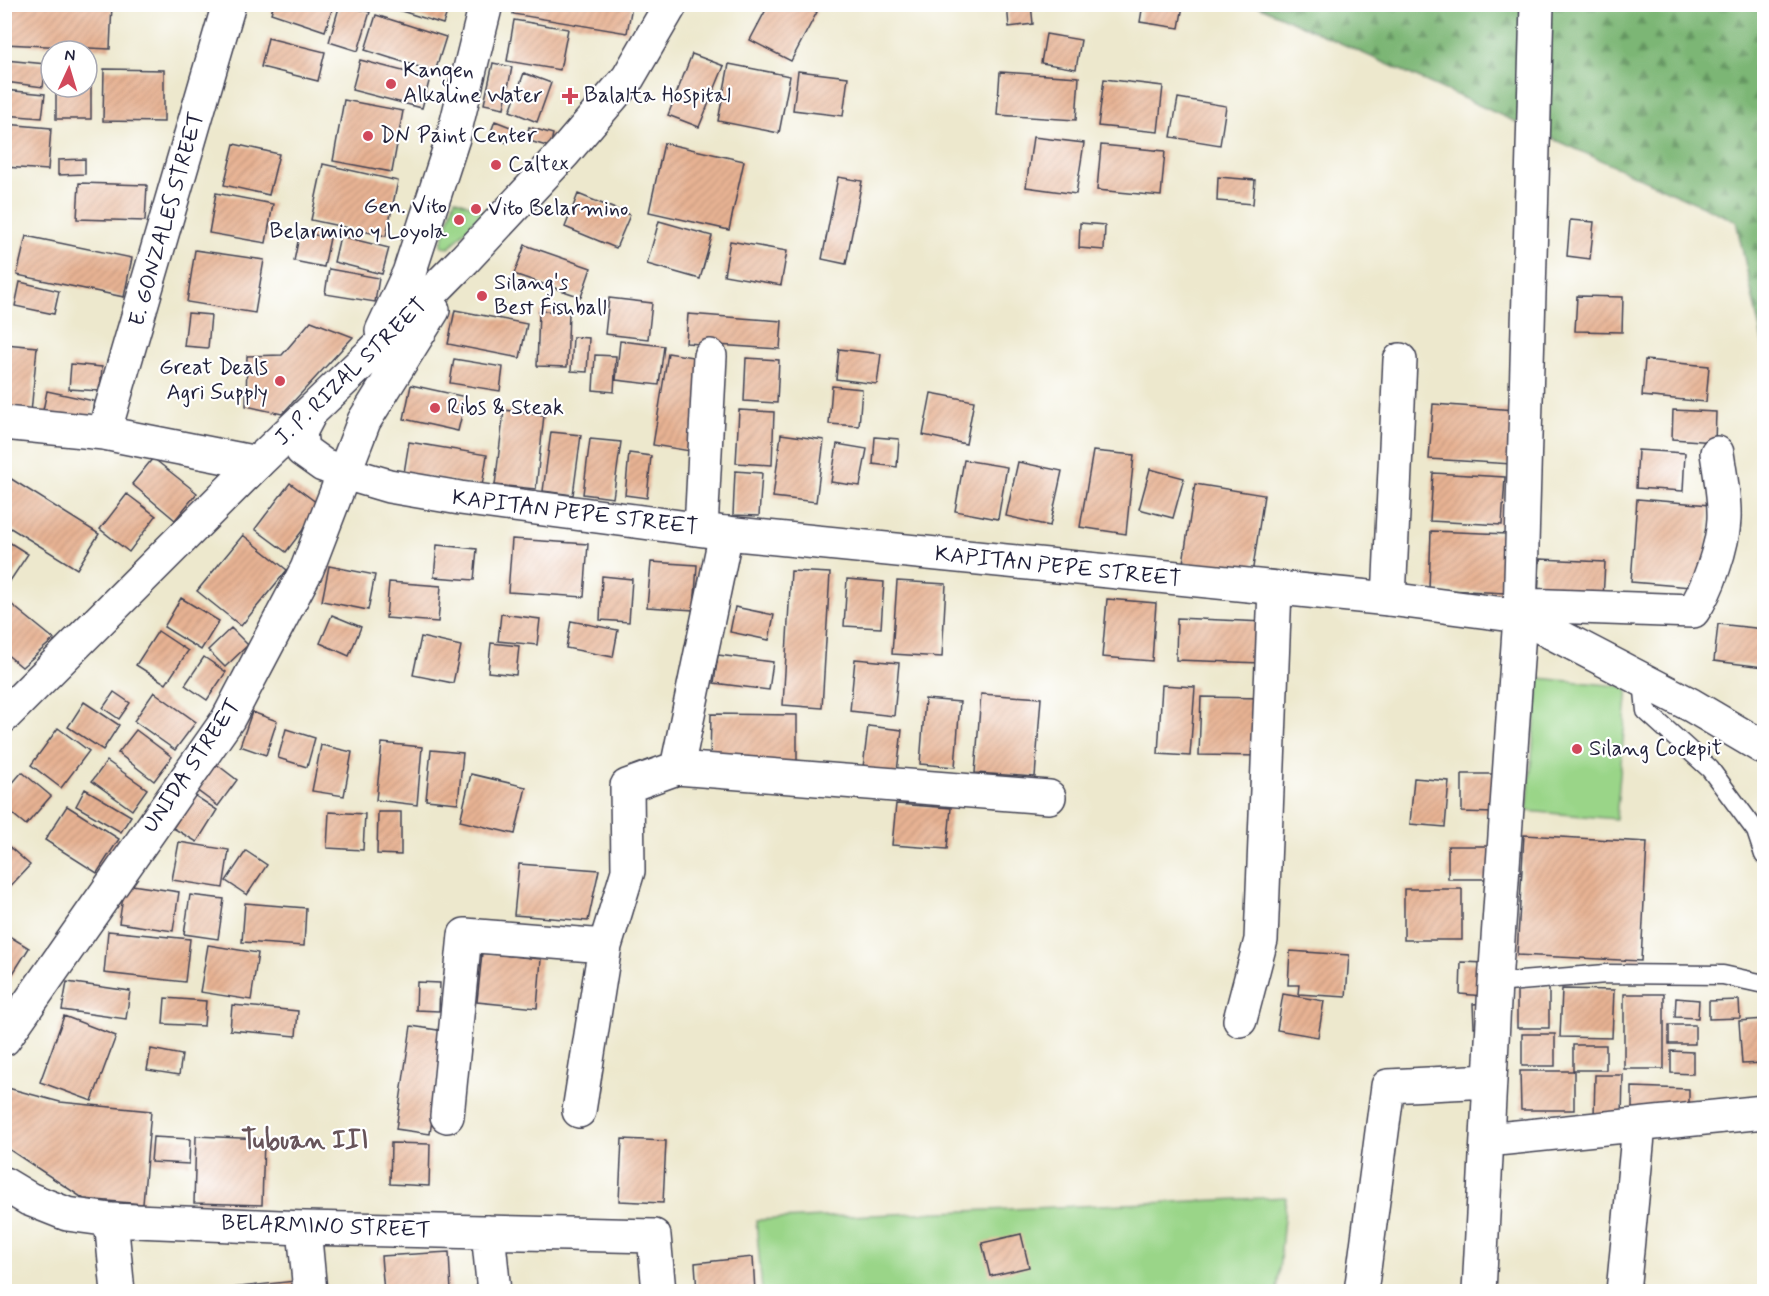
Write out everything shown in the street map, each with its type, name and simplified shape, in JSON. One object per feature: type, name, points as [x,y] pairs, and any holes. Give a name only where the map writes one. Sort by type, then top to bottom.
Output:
[{"type":"street","name":"E. GONZALES STREET","points":[[104,433],[229,4]]},
{"type":"street","points":[[372,353],[409,273],[453,138],[486,4]]},
{"type":"street","name":"J. P. RIZAL STREET","points":[[4,716],[464,260],[562,154],[628,78],[670,4]]},
{"type":"street","points":[[1479,1292],[1495,982],[1521,610],[1538,4]]},
{"type":"street","name":"UNIDA STREET","points":[[4,1039],[228,719],[307,569],[334,469],[464,260]]},
{"type":"street","points":[[677,768],[713,531],[710,356]]},
{"type":"street","points":[[1389,600],[1400,360]]},
{"type":"street","points":[[310,413],[300,432],[302,450],[334,469]]},
{"type":"street","points":[[4,423],[104,433],[257,463],[334,469]]},
{"type":"street","points":[[361,429],[364,447],[374,464],[384,475],[406,489]]},
{"type":"street","points":[[1521,610],[1693,611],[1701,600],[1716,557],[1724,519],[1717,453]]},
{"type":"street","name":"KAPITAN PEPE STREET","points":[[334,469],[406,489],[460,498],[713,531],[1275,590],[1521,610],[1764,748]]},
{"type":"street","points":[[1240,1020],[1261,940],[1275,590]]},
{"type":"street","points":[[579,1111],[605,946],[628,871],[627,786],[677,768],[1049,797]]},
{"type":"street","points":[[447,1116],[465,935],[605,946]]},
{"type":"street","points":[[1361,1292],[1388,1086],[1490,1081]]},
{"type":"street","points":[[1487,1140],[1764,1112]]},
{"type":"street","points":[[1623,1292],[1639,1125]]},
{"type":"street","name":"BELARMINO STREET","points":[[4,1184],[28,1199],[67,1215],[111,1220],[304,1228],[654,1236],[659,1292]]},
{"type":"street","points":[[111,1220],[118,1292]]},
{"type":"street","points":[[304,1228],[310,1292]]},
{"type":"street","points":[[488,1232],[494,1292]]},
{"type":"lane","points":[[1646,681],[1644,691],[1647,711],[1710,769],[1756,831],[1764,855]]},
{"type":"lane","points":[[1495,982],[1606,974],[1723,975],[1764,984]]},
{"type":"green space","points":[[1256,5],[1764,5],[1764,349],[1736,221]]},
{"type":"green space","points":[[455,199],[483,211],[449,248],[441,245]]},
{"type":"green space","name":"Silang Cockpit","points":[[1539,678],[1628,687],[1616,819],[1527,811]]},
{"type":"green space","points":[[1286,1197],[1277,1292],[762,1291],[756,1220]]},
{"type":"building","points":[[4,4],[112,4],[110,49],[99,48],[99,39],[39,39],[39,46],[4,44]]},
{"type":"building","points":[[274,4],[334,4],[325,31],[271,13]]},
{"type":"building","points":[[340,4],[370,12],[358,51],[329,42]]},
{"type":"building","points":[[397,4],[450,4],[443,24],[395,9]]},
{"type":"building","points":[[514,4],[625,4],[632,6],[627,33],[513,14]]},
{"type":"building","points":[[769,4],[802,4],[817,12],[791,61],[750,40]]},
{"type":"building","points":[[1007,4],[1031,4],[1033,24],[1009,27]]},
{"type":"building","points":[[1143,4],[1183,6],[1179,28],[1140,22]]},
{"type":"building","points":[[376,15],[446,37],[435,72],[365,50]]},
{"type":"building","points":[[514,20],[568,29],[560,70],[507,61]]},
{"type":"building","points":[[1046,34],[1081,40],[1076,69],[1041,63]]},
{"type":"building","points":[[268,38],[325,52],[318,81],[261,67]]},
{"type":"building","points":[[692,54],[724,66],[699,127],[668,115]]},
{"type":"building","points":[[5,60],[39,63],[39,86],[5,82]]},
{"type":"building","name":"Kangen Alkaline Water","points":[[360,60],[430,78],[422,108],[352,90]]},
{"type":"building","points":[[493,63],[512,67],[504,108],[484,104]]},
{"type":"building","points":[[729,64],[790,76],[779,133],[718,121]]},
{"type":"building","points":[[104,69],[164,70],[164,122],[103,121]]},
{"type":"building","points":[[798,71],[848,77],[843,116],[793,110]]},
{"type":"building","points":[[1000,72],[1079,77],[1076,120],[997,115]]},
{"type":"building","points":[[524,73],[551,83],[537,122],[510,111]]},
{"type":"building","points":[[1104,79],[1163,86],[1158,132],[1098,126]]},
{"type":"building","points":[[4,90],[39,93],[39,99],[44,99],[42,118],[4,115]]},
{"type":"building","points":[[1178,98],[1226,106],[1220,145],[1171,137]]},
{"type":"building","points":[[56,99],[91,99],[91,119],[56,119]]},
{"type":"building","name":"DN Paint Center","points":[[344,100],[403,111],[392,172],[333,161]]},
{"type":"building","points":[[495,121],[513,128],[508,143],[489,137]]},
{"type":"building","points":[[5,124],[51,128],[48,170],[5,167]]},
{"type":"building","points":[[529,127],[553,134],[550,147],[526,140]]},
{"type":"building","points":[[1033,137],[1084,143],[1076,194],[1026,187]]},
{"type":"building","points":[[664,143],[744,161],[729,230],[649,212]]},
{"type":"building","points":[[234,144],[279,154],[269,195],[224,185]]},
{"type":"building","points":[[1101,145],[1165,151],[1161,196],[1097,190]]},
{"type":"building","points":[[85,159],[85,174],[58,175],[58,160]]},
{"type":"building","points":[[323,164],[398,181],[386,236],[311,220]]},
{"type":"building","points":[[838,177],[862,181],[846,264],[822,259]]},
{"type":"building","points":[[1218,177],[1255,180],[1253,204],[1217,201]]},
{"type":"building","points":[[79,183],[147,185],[145,221],[77,219]]},
{"type":"building","points":[[216,193],[273,204],[266,243],[209,233]]},
{"type":"building","points":[[578,194],[630,215],[616,248],[565,227]]},
{"type":"building","points":[[1570,220],[1594,222],[1590,259],[1567,256]]},
{"type":"building","points":[[659,221],[712,236],[700,279],[647,264]]},
{"type":"building","points":[[1080,223],[1105,225],[1104,250],[1079,248]]},
{"type":"building","points":[[300,232],[330,238],[324,267],[294,261]]},
{"type":"building","points":[[26,236],[132,258],[124,297],[17,275]]},
{"type":"building","points":[[340,236],[389,248],[382,274],[334,262]]},
{"type":"building","points":[[730,241],[787,251],[781,285],[724,275]]},
{"type":"building","points":[[525,245],[591,268],[581,297],[514,274]]},
{"type":"building","points":[[195,250],[264,260],[255,313],[187,302]]},
{"type":"building","points":[[329,269],[379,278],[375,302],[325,294]]},
{"type":"building","points":[[20,282],[59,291],[54,314],[15,306]]},
{"type":"building","points":[[1577,296],[1623,297],[1622,332],[1575,331]]},
{"type":"building","points":[[609,298],[652,303],[648,339],[605,334]]},
{"type":"building","points":[[455,310],[527,324],[520,358],[448,344]]},
{"type":"building","points":[[539,311],[569,312],[567,367],[537,366]]},
{"type":"building","points":[[188,313],[211,315],[208,348],[184,346]]},
{"type":"building","points":[[688,314],[782,321],[780,349],[686,343]]},
{"type":"building","name":"Great Deals Agri Supply","points":[[311,321],[353,337],[282,414],[246,406],[247,356],[282,355]]},
{"type":"building","points":[[573,337],[589,338],[587,372],[571,371]]},
{"type":"building","points":[[620,341],[664,346],[659,385],[616,380]]},
{"type":"building","points":[[5,344],[37,347],[31,413],[4,411]]},
{"type":"building","points":[[839,349],[881,354],[877,384],[836,379]]},
{"type":"building","points":[[668,353],[705,359],[690,451],[653,445]]},
{"type":"building","points":[[595,355],[616,356],[614,392],[593,390]]},
{"type":"building","points":[[746,358],[779,360],[777,403],[744,401]]},
{"type":"building","points":[[454,359],[503,367],[500,391],[450,383]]},
{"type":"building","points":[[1645,360],[1709,366],[1706,402],[1642,396]]},
{"type":"building","points":[[71,364],[102,367],[100,391],[69,389]]},
{"type":"building","name":"Ribs & Steak","points":[[411,385],[466,397],[458,431],[404,419]]},
{"type":"building","points":[[832,386],[862,389],[859,426],[829,424]]},
{"type":"building","points":[[47,391],[94,401],[90,424],[42,415]]},
{"type":"building","points":[[931,393],[974,401],[966,444],[923,435]]},
{"type":"building","points":[[1433,404],[1516,410],[1512,464],[1429,459]]},
{"type":"building","points":[[504,410],[544,415],[536,489],[495,485]]},
{"type":"building","points":[[739,410],[774,412],[772,465],[736,463]]},
{"type":"building","points":[[1673,410],[1716,412],[1715,442],[1672,439]]},
{"type":"building","points":[[551,432],[581,435],[573,495],[543,491]]},
{"type":"building","points":[[781,434],[824,440],[816,502],[773,497]]},
{"type":"building","points":[[875,437],[899,439],[897,467],[873,464]]},
{"type":"building","points":[[590,439],[621,442],[613,498],[583,494]]},
{"type":"building","points":[[409,442],[487,455],[482,486],[404,473]]},
{"type":"building","points":[[837,444],[867,449],[860,486],[831,482]]},
{"type":"building","points":[[1638,450],[1685,453],[1683,491],[1636,488]]},
{"type":"building","points":[[1093,451],[1134,455],[1126,534],[1080,527]]},
{"type":"building","points":[[629,453],[651,456],[647,498],[625,495]]},
{"type":"building","points":[[153,458],[197,493],[175,520],[132,484]]},
{"type":"building","points":[[964,460],[1007,467],[998,519],[955,511]]},
{"type":"building","points":[[1018,462],[1062,471],[1050,526],[1006,516]]},
{"type":"building","points":[[1150,469],[1184,478],[1173,518],[1139,509]]},
{"type":"building","points":[[735,471],[762,473],[759,516],[733,515]]},
{"type":"building","points":[[1433,473],[1505,477],[1502,525],[1430,521]]},
{"type":"building","points":[[5,475],[99,534],[77,569],[4,524]]},
{"type":"building","points":[[290,483],[321,506],[286,552],[255,529]]},
{"type":"building","points":[[1195,484],[1264,495],[1252,574],[1183,563]]},
{"type":"building","points":[[127,494],[156,516],[129,552],[100,529]]},
{"type":"building","points":[[1637,499],[1710,505],[1703,588],[1631,582]]},
{"type":"building","points":[[1431,531],[1508,534],[1505,593],[1429,589]]},
{"type":"building","points":[[243,535],[287,570],[241,626],[197,591]]},
{"type":"building","points":[[4,539],[28,554],[4,590]]},
{"type":"building","points":[[512,539],[588,544],[584,597],[508,592]]},
{"type":"building","points":[[437,545],[477,549],[474,580],[434,577]]},
{"type":"building","points":[[1540,559],[1605,562],[1603,599],[1538,597]]},
{"type":"building","points":[[651,562],[697,565],[694,610],[647,607]]},
{"type":"building","points":[[329,566],[375,575],[368,610],[322,601]]},
{"type":"building","points":[[791,571],[830,573],[822,708],[783,705]]},
{"type":"building","points":[[602,576],[632,579],[629,622],[600,620]]},
{"type":"building","points":[[847,579],[884,582],[881,628],[844,626]]},
{"type":"building","points":[[897,581],[946,584],[942,657],[892,654]]},
{"type":"building","points":[[389,582],[441,586],[438,622],[386,618]]},
{"type":"building","points":[[181,598],[219,621],[201,650],[164,627]]},
{"type":"building","points":[[1107,599],[1156,603],[1152,661],[1102,657]]},
{"type":"building","points":[[11,604],[54,639],[22,667],[5,653],[5,610]]},
{"type":"building","points":[[735,607],[774,615],[769,640],[730,632]]},
{"type":"building","points":[[501,614],[540,619],[537,645],[498,641]]},
{"type":"building","points":[[332,615],[361,627],[349,656],[320,643]]},
{"type":"building","points":[[1177,618],[1264,622],[1262,663],[1176,660]]},
{"type":"building","points":[[571,621],[618,630],[613,657],[566,648]]},
{"type":"building","points":[[1718,624],[1764,629],[1764,667],[1714,661]]},
{"type":"building","points":[[231,628],[248,645],[225,667],[208,650]]},
{"type":"building","points":[[158,631],[188,651],[166,684],[136,665]]},
{"type":"building","points":[[421,637],[461,646],[453,683],[413,675]]},
{"type":"building","points":[[491,643],[519,646],[516,675],[488,672]]},
{"type":"building","points":[[718,655],[773,662],[769,690],[714,683]]},
{"type":"building","points":[[204,657],[226,672],[207,700],[185,685]]},
{"type":"building","points":[[855,659],[899,663],[894,716],[850,711]]},
{"type":"building","points":[[1162,685],[1195,687],[1190,756],[1158,754]]},
{"type":"building","points":[[114,692],[130,703],[119,719],[103,708]]},
{"type":"building","points":[[154,692],[196,722],[175,750],[134,721]]},
{"type":"building","points":[[981,694],[1041,698],[1035,777],[975,773]]},
{"type":"building","points":[[1201,697],[1263,698],[1262,756],[1199,755]]},
{"type":"building","points":[[925,699],[960,702],[955,767],[920,764]]},
{"type":"building","points":[[84,702],[119,725],[103,750],[68,727]]},
{"type":"building","points":[[252,712],[277,721],[266,755],[240,746]]},
{"type":"building","points":[[711,714],[797,715],[797,764],[710,763]]},
{"type":"building","points":[[868,726],[902,730],[896,780],[862,776]]},
{"type":"building","points":[[58,728],[89,751],[61,788],[31,765]]},
{"type":"building","points":[[286,729],[315,738],[307,767],[278,758]]},
{"type":"building","points":[[136,730],[172,757],[154,781],[118,753]]},
{"type":"building","points":[[382,743],[422,747],[417,805],[376,800]]},
{"type":"building","points":[[321,745],[352,752],[344,796],[312,791]]},
{"type":"building","points":[[431,750],[463,753],[458,803],[426,800]]},
{"type":"building","points":[[107,761],[147,789],[132,810],[92,781]]},
{"type":"building","points":[[215,763],[237,780],[218,806],[195,789]]},
{"type":"building","points":[[22,772],[51,796],[26,825],[4,807],[4,793]]},
{"type":"building","points":[[471,774],[526,787],[515,834],[460,821]]},
{"type":"building","points":[[1462,774],[1495,774],[1494,813],[1462,812]]},
{"type":"building","points":[[1414,778],[1449,781],[1445,827],[1410,824]]},
{"type":"building","points":[[85,789],[131,816],[121,832],[76,806]]},
{"type":"building","points":[[194,795],[217,810],[197,842],[173,828]]},
{"type":"building","points":[[896,804],[951,808],[947,849],[892,845]]},
{"type":"building","points":[[67,806],[119,839],[97,873],[45,840]]},
{"type":"building","points":[[329,812],[365,814],[363,850],[327,848]]},
{"type":"building","points":[[378,812],[401,812],[401,855],[377,854]]},
{"type":"building","points":[[1524,835],[1647,842],[1641,961],[1517,955]]},
{"type":"building","points":[[4,842],[30,865],[4,893]]},
{"type":"building","points":[[179,842],[229,850],[223,888],[172,880]]},
{"type":"building","points":[[1448,846],[1491,846],[1491,879],[1448,879]]},
{"type":"building","points":[[246,851],[267,865],[247,895],[226,881]]},
{"type":"building","points":[[519,864],[599,870],[588,921],[514,915]]},
{"type":"building","points":[[125,884],[179,892],[173,931],[119,923]]},
{"type":"building","points":[[1404,889],[1462,889],[1462,940],[1404,940]]},
{"type":"building","points":[[190,895],[224,899],[218,939],[184,934]]},
{"type":"building","points":[[245,903],[306,908],[304,946],[242,942]]},
{"type":"building","points":[[108,931],[190,939],[185,982],[104,973]]},
{"type":"building","points":[[4,933],[29,948],[4,988]]},
{"type":"building","points":[[208,945],[258,953],[251,1000],[200,992]]},
{"type":"building","points":[[1290,951],[1349,955],[1346,997],[1298,994],[1299,985],[1288,985]]},
{"type":"building","points":[[482,953],[541,959],[537,1008],[477,1002]]},
{"type":"building","points":[[1461,962],[1486,963],[1484,996],[1460,994]]},
{"type":"building","points":[[67,982],[130,991],[126,1019],[62,1010]]},
{"type":"building","points":[[417,982],[440,983],[439,1011],[416,1010]]},
{"type":"building","points":[[1517,988],[1549,988],[1549,1028],[1517,1028]]},
{"type":"building","points":[[1562,989],[1614,990],[1612,1038],[1560,1037]]},
{"type":"building","points":[[1283,994],[1324,1001],[1318,1037],[1277,1030]]},
{"type":"building","points":[[1624,994],[1664,994],[1664,1069],[1624,1069]]},
{"type":"building","points":[[165,998],[206,1001],[204,1026],[163,1024]]},
{"type":"building","points":[[1676,998],[1699,1000],[1698,1018],[1675,1017]]},
{"type":"building","points":[[1739,1000],[1740,1018],[1709,1019],[1709,1001]]},
{"type":"building","points":[[1489,1003],[1491,1027],[1474,1027],[1473,1004]]},
{"type":"building","points":[[232,1005],[298,1011],[296,1036],[230,1030]]},
{"type":"building","points":[[64,1016],[116,1036],[92,1101],[40,1082]]},
{"type":"building","points":[[1764,1019],[1764,1063],[1742,1064],[1739,1021]]},
{"type":"building","points":[[1669,1025],[1695,1025],[1695,1044],[1669,1044]]},
{"type":"building","points":[[411,1026],[444,1031],[430,1134],[396,1129]]},
{"type":"building","points":[[1522,1034],[1555,1034],[1555,1066],[1522,1066]]},
{"type":"building","points":[[1573,1045],[1606,1045],[1606,1070],[1573,1070]]},
{"type":"building","points":[[151,1049],[182,1055],[179,1075],[147,1070]]},
{"type":"building","points":[[1671,1051],[1693,1052],[1693,1074],[1671,1073]]},
{"type":"building","points":[[1520,1071],[1574,1071],[1574,1110],[1521,1110]]},
{"type":"building","points":[[1595,1075],[1623,1075],[1622,1118],[1594,1117]]},
{"type":"building","points":[[4,1087],[60,1102],[151,1111],[143,1204],[84,1199],[4,1146]]},
{"type":"building","points":[[1632,1087],[1689,1089],[1689,1116],[1632,1115]]},
{"type":"building","points":[[196,1136],[264,1139],[262,1205],[194,1203]]},
{"type":"building","points":[[153,1137],[190,1139],[189,1164],[151,1162]]},
{"type":"building","points":[[622,1139],[666,1141],[663,1203],[619,1201]]},
{"type":"building","points":[[391,1143],[430,1144],[429,1186],[390,1184]]},
{"type":"building","points":[[1021,1234],[1029,1267],[990,1276],[982,1243]]},
{"type":"building","points":[[449,1252],[451,1292],[384,1292],[381,1256]]},
{"type":"building","points":[[753,1257],[755,1292],[697,1292],[695,1263]]},
{"type":"building","points":[[295,1281],[296,1292],[224,1292],[223,1289]]},
{"type":"place","name":"Kangen Alkaline Water","points":[[391,84]]},
{"type":"place","name":"Balalta Hospital","points":[[570,96]]},
{"type":"place","name":"DN Paint Center","points":[[368,136]]},
{"type":"place","name":"Caltex","points":[[496,165]]},
{"type":"place","name":"Vito Belarmino","points":[[476,209]]},
{"type":"place","name":"Gen. Vito Belarmino y Loyola","points":[[459,220]]},
{"type":"place","name":"Silang's Best Fishball","points":[[482,296]]},
{"type":"place","name":"Great Deals Agri Supply","points":[[280,381]]},
{"type":"place","name":"Ribs & Steak","points":[[435,408]]},
{"type":"place","name":"Silang Cockpit","points":[[1577,749]]},
{"type":"district","name":"Tubuan III","points":[[305,1141]]}]
